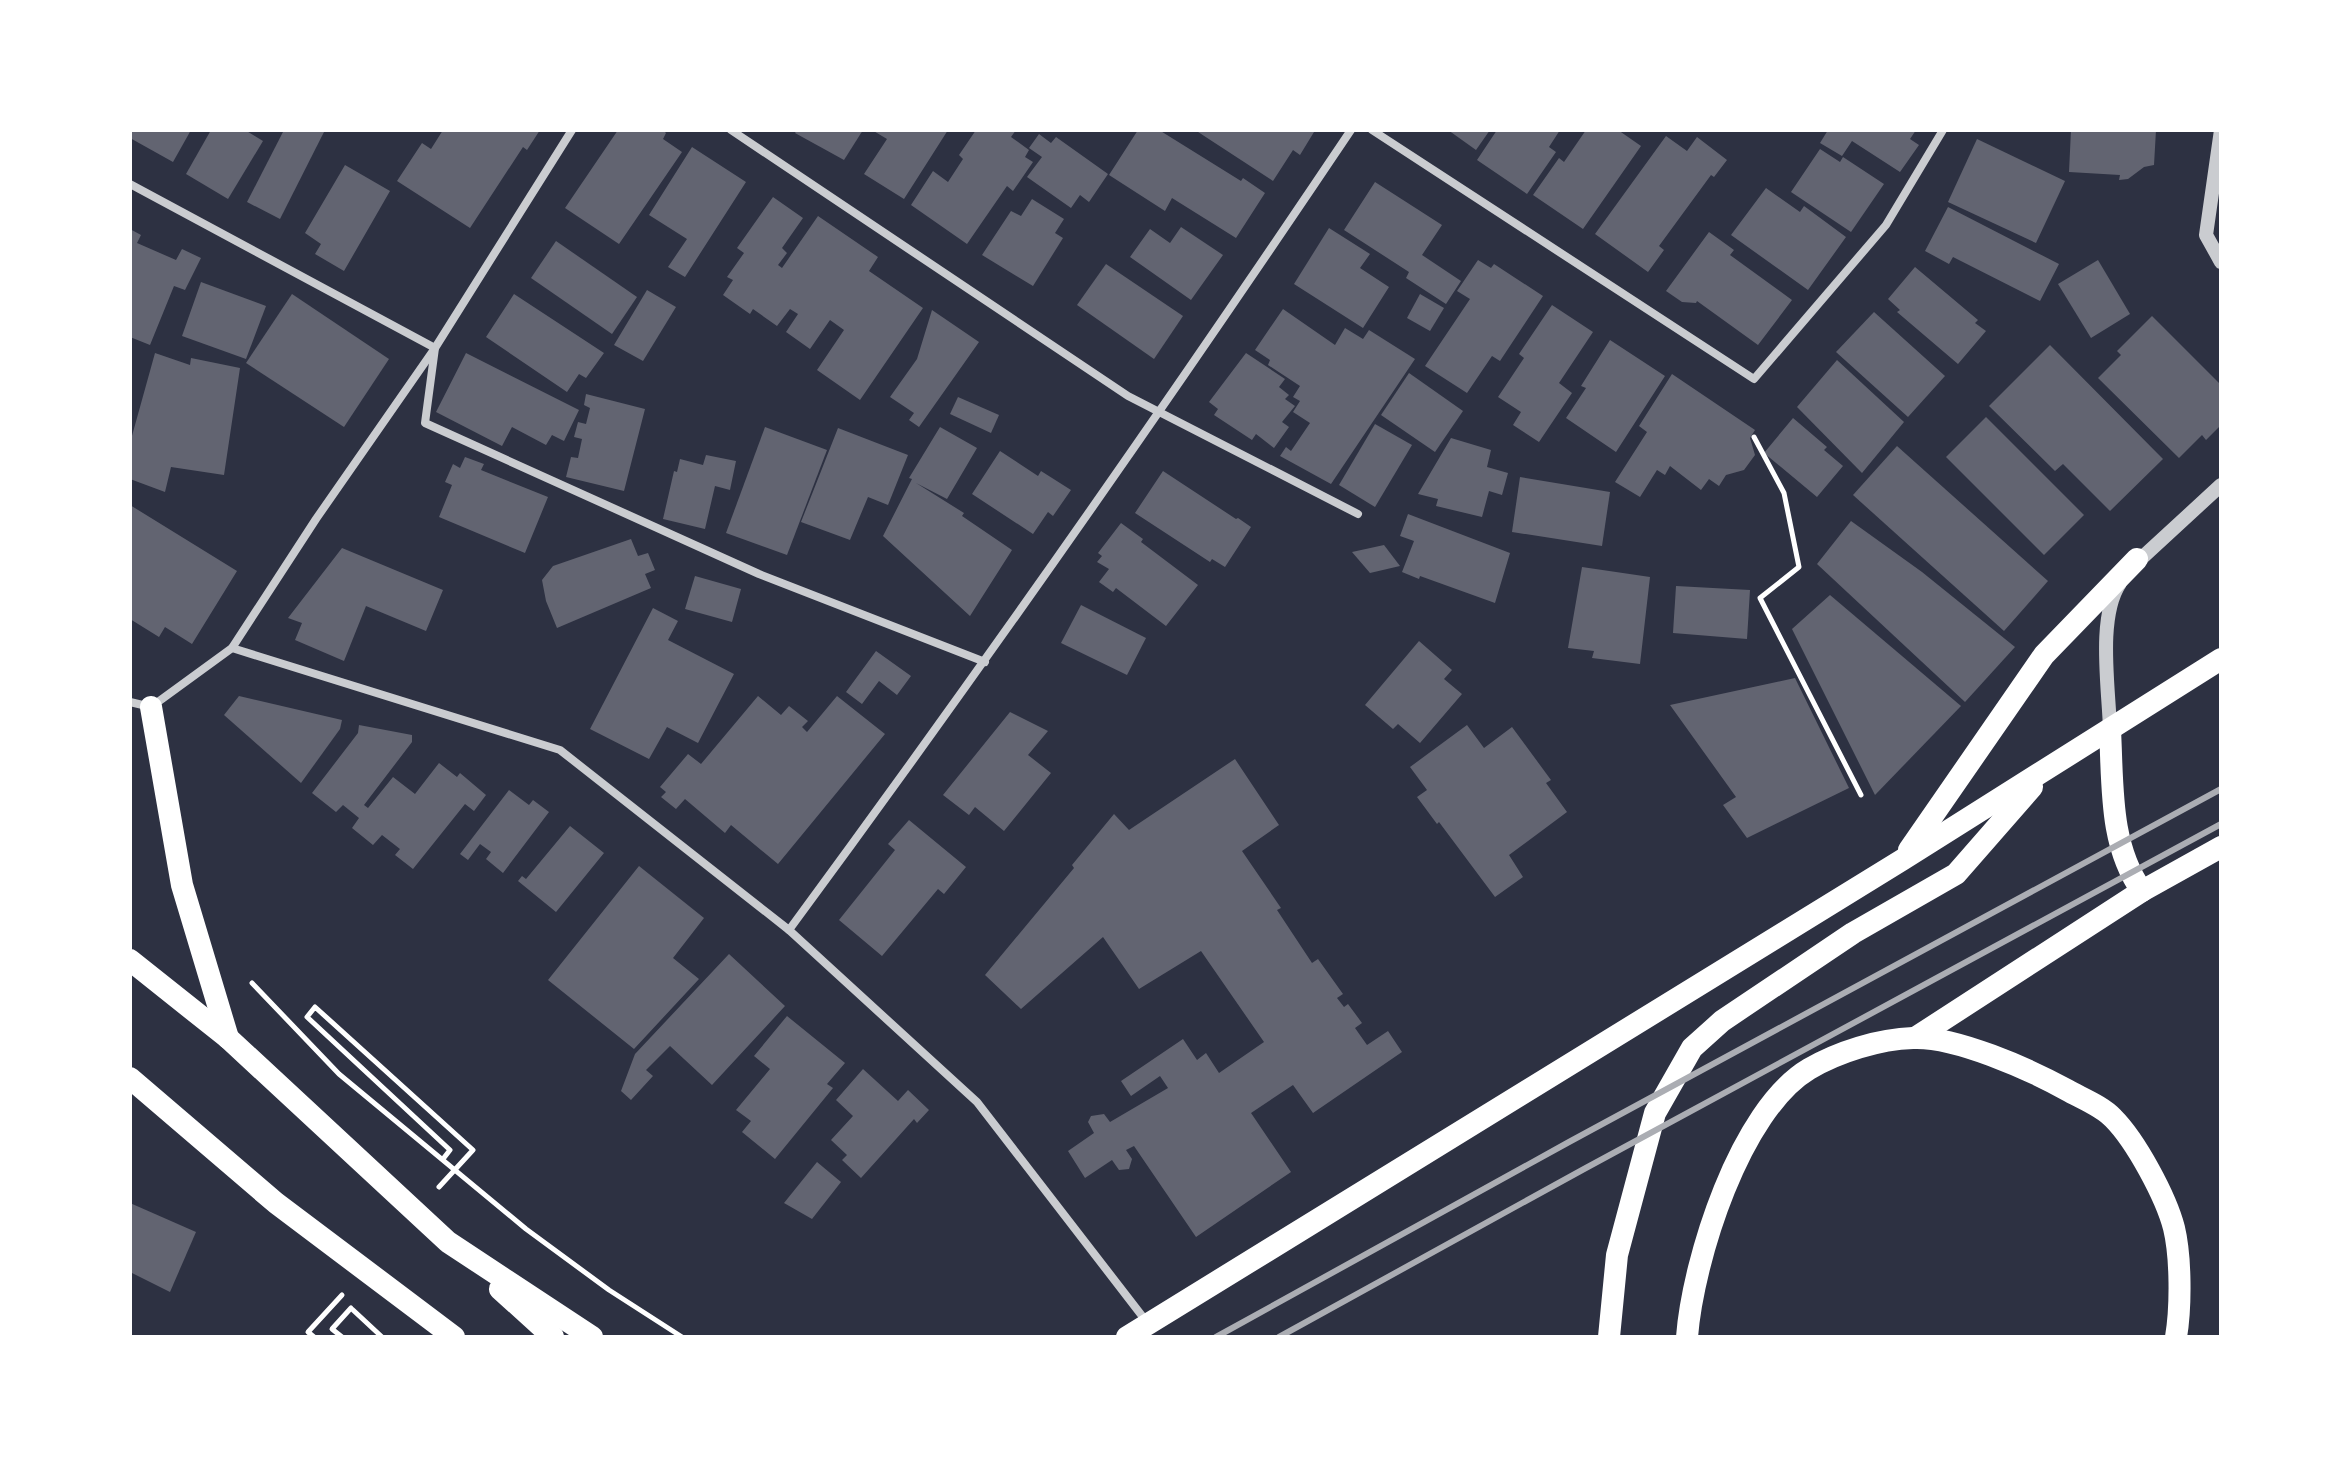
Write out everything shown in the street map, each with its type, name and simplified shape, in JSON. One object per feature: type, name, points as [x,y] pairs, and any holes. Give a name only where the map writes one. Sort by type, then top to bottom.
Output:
[{"type":"highway","points":[[1902,860],[2044,655],[2137,559]]},
{"type":"highway","points":[[1127,1337],[1902,860],[2221,659]]},
{"type":"highway","points":[[140,704],[182,885],[228,1038]]},
{"type":"highway","points":[[2110,730],[2114,806],[2122,851],[2128,871],[2142,891]]},
{"type":"highway","points":[[1609,1337],[1617,1255],[1655,1113],[1692,1048],[1722,1021],[1853,933],[1956,874],[2049,768]]},
{"type":"highway","points":[[1915,1038],[2142,891],[2221,847]]},
{"type":"highway","points":[[130,960],[228,1038],[553,1337]]},
{"type":"highway","points":[[1687,1337],[1709,1227],[1759,1119],[1783,1090],[1808,1069],[1836,1056],[1885,1041],[1915,1038],[1949,1043],[1996,1058],[2044,1077],[2111,1115],[2133,1142],[2174,1229],[2179,1292],[2176,1337]]},
{"type":"highway","points":[[130,1078],[276,1203],[454,1337]]},
{"type":"highway","points":[[448,1242],[592,1337]]},
{"type":"highway","points":[[399,1297],[437,1337]]},
{"type":"highway","points":[[399,1297],[446,1337]]},
{"type":"street","points":[[140,704],[232,648],[316,519],[435,348],[572,130]]},
{"type":"street","points":[[731,130],[1115,388],[1159,414],[1358,514]]},
{"type":"street","points":[[789,930],[985,662],[1159,414],[1351,130]]},
{"type":"street","points":[[1372,130],[1754,379],[1886,225],[1943,130]]},
{"type":"street","points":[[2221,130],[2206,235],[2221,262]]},
{"type":"street","points":[[130,184],[435,348]]},
{"type":"street","points":[[435,348],[425,423],[759,574],[985,662]]},
{"type":"street","points":[[2110,730],[2107,637],[2117,587],[2137,559],[2221,485]]},
{"type":"street","points":[[232,648],[560,750],[789,930],[977,1102],[1149,1325]]},
{"type":"path","points":[[1754,437],[1784,493],[1799,567],[1760,598],[1861,795]]},
{"type":"path","points":[[247,977],[339,1074],[526,1229],[609,1290],[682,1337]]},
{"type":"path","points":[[443,1159],[450,1150],[307,1017],[315,1007],[473,1150]]},
{"type":"path","points":[[342,1337],[332,1329],[351,1308]]},
{"type":"path","points":[[308,1332],[314,1337]]},
{"type":"building","points":[[130,130],[191,130],[173,162],[130,138]]},
{"type":"building","points":[[211,130],[245,130],[263,141],[228,199],[186,174]]},
{"type":"building","points":[[284,130],[325,130],[280,219],[247,202]]},
{"type":"building","points":[[443,130],[540,130],[527,150],[523,147],[470,228],[397,181],[422,143],[431,149]]},
{"type":"building","points":[[618,130],[663,130],[666,133],[663,139],[682,152],[619,244],[565,208]]},
{"type":"building","points":[[797,130],[863,130],[844,160],[795,133]]},
{"type":"building","points":[[872,130],[948,130],[904,199],[864,174],[887,139]]},
{"type":"building","points":[[976,130],[1016,130],[1011,137],[1029,150],[1025,157],[1033,162],[1013,191],[1007,186],[967,244],[911,205],[933,171],[948,182],[963,159],[959,155]]},
{"type":"building","points":[[1138,130],[1159,130],[1265,193],[1236,238],[1172,198],[1165,211],[1109,175]]},
{"type":"building","points":[[1195,130],[1314,132],[1300,155],[1293,150],[1273,181]]},
{"type":"building","points":[[1448,130],[1490,130],[1476,150]]},
{"type":"building","points":[[1497,130],[1560,130],[1549,147],[1556,152],[1527,194],[1477,160]]},
{"type":"building","points":[[1586,130],[1618,130],[1641,146],[1583,229],[1533,195],[1559,158],[1564,162]]},
{"type":"building","points":[[1828,130],[1916,130],[1910,139],[1919,145],[1900,172],[1852,141],[1842,156],[1820,143]]},
{"type":"building","points":[[2071,130],[2156,130],[2154,165],[2144,167],[2128,179],[2119,180],[2120,175],[2069,172]]},
{"type":"building","points":[[1039,134],[1051,143],[1056,137],[1108,174],[1089,202],[1080,195],[1071,208],[1027,177],[1042,157],[1029,148]]},
{"type":"building","points":[[1666,136],[1687,151],[1697,137],[1727,160],[1714,177],[1711,175],[1659,246],[1664,250],[1648,272],[1595,234]]},
{"type":"building","points":[[1977,139],[2065,181],[2036,243],[1948,202]]},
{"type":"building","points":[[692,147],[746,182],[685,277],[668,267],[687,239],[649,215]]},
{"type":"building","points":[[1820,149],[1840,162],[1843,157],[1884,184],[1851,232],[1791,192]]},
{"type":"building","points":[[345,165],[390,191],[344,271],[315,254],[321,244],[305,233]]},
{"type":"building","points":[[1375,182],[1442,225],[1422,255],[1461,281],[1446,304],[1406,278],[1409,272],[1344,230]]},
{"type":"building","points":[[1766,188],[1800,212],[1804,206],[1846,237],[1808,290],[1731,235]]},
{"type":"building","points":[[773,197],[803,218],[782,248],[787,253],[778,265],[782,268],[818,216],[878,257],[869,271],[923,308],[860,400],[817,370],[844,330],[830,320],[810,349],[786,332],[798,314],[790,309],[777,326],[753,309],[750,314],[723,295],[733,280],[727,277],[744,253],[737,248]]},
{"type":"building","points":[[1032,199],[1064,219],[1055,233],[1063,238],[1033,286],[982,255],[1011,211],[1021,216]]},
{"type":"building","points":[[1948,207],[2059,264],[2040,301],[1953,257],[1949,264],[1925,251]]},
{"type":"building","points":[[1181,227],[1223,255],[1191,300],[1130,257],[1150,229],[1170,243]]},
{"type":"building","points":[[1329,228],[1370,254],[1360,268],[1389,287],[1363,328],[1294,284]]},
{"type":"building","points":[[130,229],[141,235],[137,243],[176,260],[182,249],[201,258],[185,290],[174,286],[150,345],[130,337]]},
{"type":"building","points":[[1709,232],[1734,250],[1730,255],[1792,300],[1758,345],[1697,301],[1682,302],[1666,291]]},
{"type":"building","points":[[556,241],[637,297],[612,334],[531,278]]},
{"type":"building","points":[[1478,260],[1491,268],[1494,264],[1543,296],[1500,361],[1492,356],[1467,393],[1425,366],[1470,299],[1457,291]]},
{"type":"building","points":[[2098,260],[2130,314],[2091,338],[2058,284]]},
{"type":"building","points":[[1106,264],[1183,316],[1154,359],[1077,305]]},
{"type":"building","points":[[1915,267],[1978,320],[1975,323],[1986,331],[1958,364],[1897,312],[1900,310],[1888,299]]},
{"type":"building","points":[[201,282],[266,306],[246,359],[182,336]]},
{"type":"building","points":[[647,290],[676,307],[643,361],[614,345]]},
{"type":"building","points":[[292,294],[389,359],[344,427],[246,363]]},
{"type":"building","points":[[514,294],[604,353],[586,378],[579,374],[567,392],[486,337]]},
{"type":"building","points":[[1420,294],[1444,308],[1430,331],[1407,318]]},
{"type":"building","points":[[1552,305],[1593,332],[1559,383],[1572,393],[1539,442],[1513,425],[1521,412],[1498,397],[1524,358],[1519,354]]},
{"type":"building","points":[[1283,309],[1335,345],[1345,328],[1363,339],[1369,330],[1415,359],[1331,484],[1280,456],[1286,447],[1291,451],[1310,423],[1293,412],[1300,401],[1293,397],[1300,386],[1268,365],[1270,360],[1255,350]]},
{"type":"building","points":[[932,310],[979,342],[919,427],[909,420],[914,413],[890,397],[917,359]]},
{"type":"building","points":[[1874,312],[1945,376],[1908,417],[1836,352]]},
{"type":"building","points":[[2152,316],[2221,385],[2221,425],[2206,440],[2202,435],[2179,458],[2098,378],[2121,355],[2117,351]]},
{"type":"building","points":[[1610,340],[1665,376],[1616,452],[1566,418],[1586,388],[1581,386]]},
{"type":"building","points":[[2050,345],[2163,459],[2110,511],[2063,464],[2055,471],[1989,406]]},
{"type":"building","points":[[155,353],[190,365],[191,358],[240,368],[224,475],[171,467],[165,492],[130,479],[130,443]]},
{"type":"building","points":[[466,353],[579,410],[564,441],[552,435],[546,445],[512,427],[502,446],[436,412]]},
{"type":"building","points":[[1246,353],[1285,379],[1279,387],[1289,395],[1285,399],[1295,406],[1282,422],[1289,427],[1274,448],[1256,434],[1252,440],[1214,415],[1218,409],[1209,402]]},
{"type":"building","points":[[1837,360],[1904,422],[1862,473],[1797,407]]},
{"type":"building","points":[[1409,373],[1463,411],[1435,452],[1381,415]]},
{"type":"building","points":[[1672,374],[1755,430],[1750,438],[1755,455],[1744,470],[1726,475],[1719,486],[1709,479],[1701,490],[1670,466],[1665,475],[1657,470],[1640,497],[1615,482],[1647,432],[1639,426]]},
{"type":"building","points":[[586,394],[645,409],[624,491],[566,477],[571,457],[578,458],[582,439],[574,437],[578,422],[586,424],[590,408],[584,405]]},
{"type":"building","points":[[958,397],[999,415],[991,433],[950,414]]},
{"type":"building","points":[[1986,417],[2084,515],[2044,555],[1946,457]]},
{"type":"building","points":[[1793,418],[1827,447],[1824,450],[1843,466],[1817,497],[1764,453]]},
{"type":"building","points":[[1375,424],[1412,445],[1375,507],[1339,485]]},
{"type":"building","points":[[765,427],[827,450],[787,555],[726,533]]},
{"type":"building","points":[[940,427],[977,448],[947,499],[916,483],[964,513],[962,516],[1012,550],[970,616],[883,536],[912,479],[909,478]]},
{"type":"building","points":[[838,428],[908,455],[888,505],[868,497],[850,540],[801,522]]},
{"type":"building","points":[[1451,438],[1491,450],[1487,467],[1508,473],[1502,495],[1489,491],[1482,517],[1436,506],[1438,499],[1418,494]]},
{"type":"building","points":[[1897,446],[2048,581],[2004,631],[1853,495]]},
{"type":"building","points":[[1000,451],[1038,476],[1041,471],[1071,490],[1053,516],[1048,512],[1033,534],[972,494]]},
{"type":"building","points":[[706,455],[736,461],[730,490],[715,486],[705,529],[663,519],[674,471],[677,472],[680,459],[703,465]]},
{"type":"building","points":[[465,457],[484,464],[481,470],[548,497],[525,553],[439,517],[452,485],[445,482],[453,464],[460,468]]},
{"type":"building","points":[[1163,471],[1251,527],[1225,567],[1212,559],[1210,562],[1135,513]]},
{"type":"building","points":[[1520,477],[1610,492],[1602,546],[1512,532]]},
{"type":"building","points":[[130,505],[237,571],[192,644],[165,627],[159,637],[130,619]]},
{"type":"building","points":[[1408,514],[1510,553],[1495,603],[1402,572],[1414,541],[1400,536]]},
{"type":"building","points":[[1851,521],[1922,572],[2015,647],[1965,702],[1817,564]]},
{"type":"building","points":[[1121,523],[1198,585],[1166,626],[1116,588],[1113,592],[1099,582],[1109,569],[1097,562],[1102,556],[1098,553]]},
{"type":"building","points":[[631,539],[638,556],[648,553],[655,570],[645,574],[651,588],[557,628],[546,601],[542,580],[553,566]]},
{"type":"building","points":[[1384,545],[1400,566],[1370,573],[1352,552]]},
{"type":"building","points":[[342,548],[443,590],[426,631],[366,606],[344,661],[295,640],[302,623],[288,618]]},
{"type":"building","points":[[1582,567],[1650,577],[1640,664],[1592,658],[1594,651],[1568,648]]},
{"type":"building","points":[[695,576],[741,589],[732,622],[685,609]]},
{"type":"building","points":[[1676,586],[1750,590],[1747,639],[1673,633]]},
{"type":"building","points":[[1830,595],[1961,706],[1875,795],[1792,629]]},
{"type":"building","points":[[1081,605],[1146,638],[1127,675],[1061,643]]},
{"type":"building","points":[[653,608],[678,621],[668,640],[734,674],[698,743],[667,727],[649,759],[590,729]]},
{"type":"building","points":[[1419,641],[1452,670],[1444,679],[1462,694],[1420,743],[1398,724],[1393,729],[1365,705]]},
{"type":"building","points":[[876,651],[911,676],[897,695],[879,681],[862,704],[846,692]]},
{"type":"building","points":[[1795,678],[1849,788],[1747,838],[1723,805],[1736,797],[1670,705]]},
{"type":"building","points":[[239,696],[342,720],[340,729],[301,783],[224,715]]},
{"type":"building","points":[[758,696],[781,715],[789,706],[808,721],[802,727],[807,732],[837,696],[885,734],[778,864],[731,825],[725,833],[685,799],[676,809],[661,797],[666,792],[660,787],[688,754],[701,764]]},
{"type":"building","points":[[1010,712],[1048,731],[1028,755],[1051,773],[1004,831],[975,807],[969,815],[943,795]]},
{"type":"building","points":[[359,725],[412,735],[412,742],[364,805],[368,808],[393,777],[415,794],[439,763],[457,777],[460,773],[486,795],[474,811],[465,804],[413,869],[395,855],[400,849],[382,835],[373,845],[352,828],[359,818],[343,805],[336,812],[312,793],[358,733]]},
{"type":"building","points":[[1467,725],[1484,748],[1512,727],[1551,780],[1546,783],[1567,812],[1509,855],[1523,877],[1495,897],[1417,797],[1427,790],[1410,767]]},
{"type":"building","points":[[1235,759],[1279,825],[1242,851],[1281,908],[1277,910],[1312,963],[1318,959],[1343,994],[1337,998],[1344,1007],[1348,1004],[1362,1023],[1355,1028],[1367,1045],[1388,1031],[1402,1052],[1313,1113],[1293,1085],[1251,1113],[1291,1172],[1196,1237],[1134,1146],[1126,1150],[1132,1159],[1129,1169],[1119,1170],[1112,1160],[1085,1178],[1068,1151],[1094,1133],[1088,1122],[1091,1116],[1104,1114],[1110,1122],[1168,1088],[1160,1076],[1131,1096],[1121,1081],[1183,1039],[1197,1060],[1206,1053],[1219,1073],[1264,1042],[1201,951],[1139,989],[1103,937],[1021,1009],[985,975],[1074,868],[1072,865],[1114,814],[1129,830]]},
{"type":"building","points":[[509,790],[529,805],[533,800],[549,812],[503,873],[486,859],[491,852],[480,844],[468,860],[460,854]]},
{"type":"building","points":[[909,820],[966,867],[944,894],[938,889],[882,956],[839,920],[895,850],[888,844]]},
{"type":"building","points":[[570,826],[604,853],[556,912],[518,881],[522,876],[526,879]]},
{"type":"building","points":[[639,866],[704,918],[673,958],[699,979],[634,1049],[548,980]]},
{"type":"building","points":[[729,954],[785,1006],[712,1085],[670,1046],[646,1070],[653,1076],[631,1100],[621,1091],[635,1054]]},
{"type":"building","points":[[787,1016],[845,1063],[827,1084],[833,1088],[775,1159],[742,1132],[751,1121],[736,1110],[770,1069],[754,1056]]},
{"type":"building","points":[[863,1069],[898,1101],[908,1090],[929,1110],[917,1123],[914,1119],[861,1178],[842,1160],[847,1155],[831,1140],[853,1116],[836,1100]]},
{"type":"building","points":[[817,1162],[841,1182],[812,1219],[784,1203]]},
{"type":"building","points":[[130,1203],[196,1232],[170,1292],[130,1272]]},
{"type":"railway","points":[[1216,1337],[2221,789]]},
{"type":"railway","points":[[1279,1337],[2221,824]]}]
